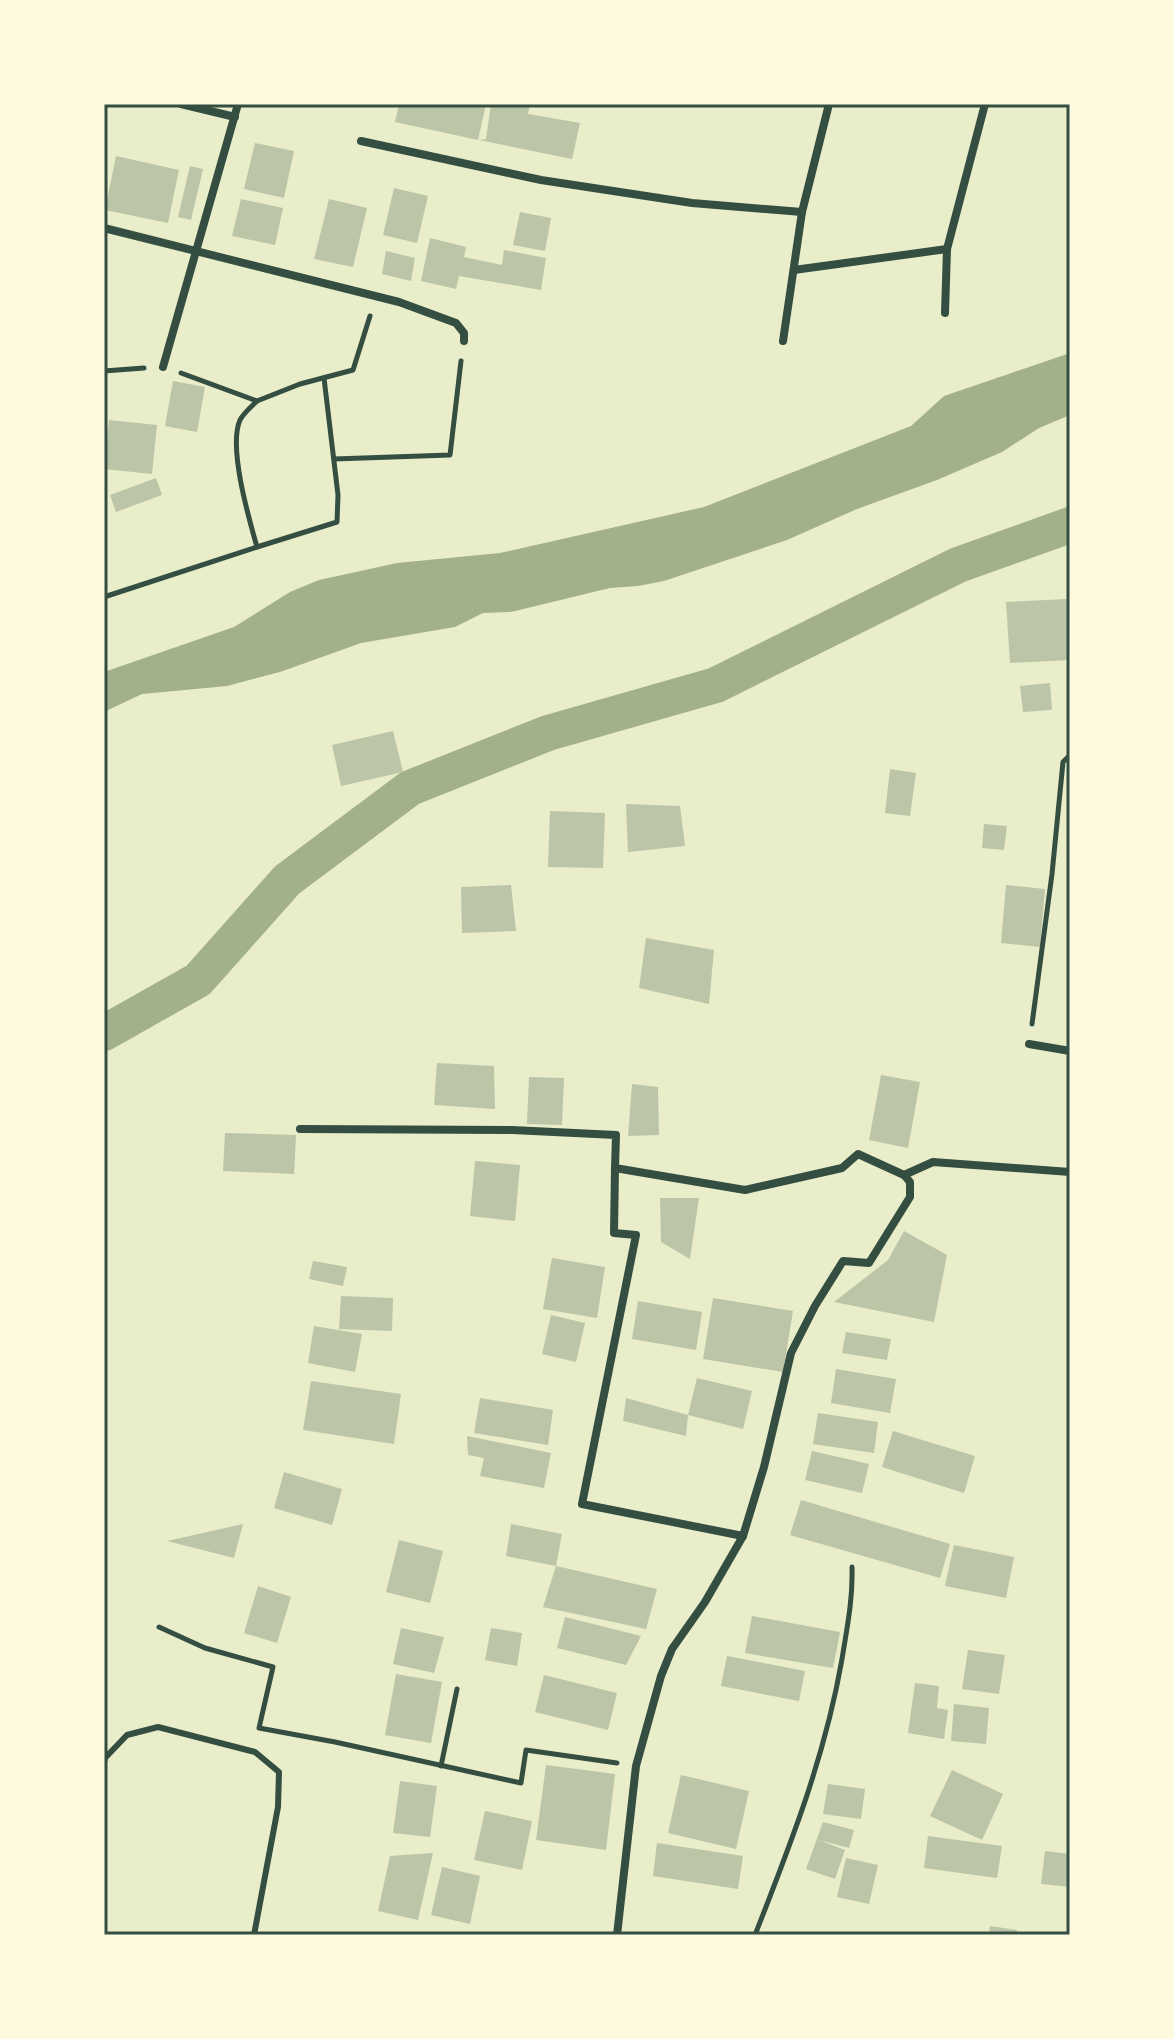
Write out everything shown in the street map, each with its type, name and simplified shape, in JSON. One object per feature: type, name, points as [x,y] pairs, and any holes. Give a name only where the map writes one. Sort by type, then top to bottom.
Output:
[{"type":"street","points":[[181,104],[235,117]]},
{"type":"street","points":[[163,367],[238,104]]},
{"type":"street","points":[[783,341],[802,212],[829,104]]},
{"type":"street","points":[[945,313],[947,249],[985,104]]},
{"type":"street","points":[[361,141],[541,180],[692,203],[802,212]]},
{"type":"street","points":[[104,228],[399,302],[456,323],[464,333],[464,341]]},
{"type":"street","points":[[794,270],[947,249]]},
{"type":"street","points":[[1029,1044],[1070,1051]]},
{"type":"street","points":[[300,1129],[512,1130],[616,1135],[614,1233],[636,1235],[582,1504],[743,1536]]},
{"type":"street","points":[[615,1168],[745,1190],[842,1168],[858,1154],[904,1175],[910,1182],[910,1197],[869,1263],[843,1261],[791,1353],[764,1467],[743,1536],[705,1602],[672,1649],[661,1676],[636,1766],[617,1935]]},
{"type":"street","points":[[904,1175],[933,1162],[1070,1172]]},
{"type":"lane","points":[[104,1762],[127,1735],[158,1727],[255,1752],[279,1772],[278,1807],[254,1935]]},
{"type":"path","points":[[257,547],[241,493],[239,421],[257,401],[300,384],[353,370],[371,315],[399,302]]},
{"type":"path","points":[[334,459],[450,455],[464,341]]},
{"type":"path","points":[[104,371],[163,367],[257,401]]},
{"type":"path","points":[[104,597],[337,522],[338,495],[324,378]]},
{"type":"path","points":[[1029,1044],[1052,874],[1063,762],[1070,755]]},
{"type":"path","points":[[755,1935],[804,1809],[836,1694],[853,1597],[852,1567]]},
{"type":"path","points":[[159,1627],[205,1648],[273,1667],[259,1728],[521,1783],[526,1750],[636,1766]]},
{"type":"path","points":[[441,1766],[457,1689]]},
{"type":"shaded area","points":[[1070,353],[1070,415],[1039,428],[1002,452],[787,540],[664,581],[610,588],[511,612],[483,613],[455,627],[361,643],[280,672],[227,686],[142,694],[104,712],[104,672],[234,627],[290,592],[319,580],[397,563],[500,553],[704,507],[911,426],[944,396]]},
{"type":"building","points":[[399,104],[486,104],[478,140],[395,122]]},
{"type":"building","points":[[491,104],[530,104],[528,114],[580,123],[572,159],[479,140],[486,139]]},
{"type":"building","points":[[255,143],[294,151],[284,198],[244,189]]},
{"type":"building","points":[[116,156],[179,170],[168,223],[105,210]]},
{"type":"building","points":[[190,166],[203,169],[191,220],[178,217]]},
{"type":"building","points":[[394,188],[428,196],[417,243],[383,235]]},
{"type":"building","points":[[241,199],[283,208],[275,245],[232,236]]},
{"type":"building","points":[[329,199],[367,208],[353,267],[314,259]]},
{"type":"building","points":[[520,212],[551,218],[545,251],[513,245]]},
{"type":"building","points":[[430,238],[466,247],[464,257],[502,265],[504,250],[546,258],[541,290],[459,276],[456,289],[421,281]]},
{"type":"building","points":[[386,251],[415,258],[411,281],[382,274]]},
{"type":"building","points":[[173,381],[205,387],[197,432],[165,426]]},
{"type":"building","points":[[109,420],[157,425],[152,474],[104,469]]},
{"type":"building","points":[[156,478],[162,495],[116,512],[110,495]]},
{"type":"building","points":[[1067,599],[1070,660],[1010,663],[1006,602]]},
{"type":"building","points":[[1050,683],[1052,710],[1023,712],[1020,686]]},
{"type":"building","points":[[393,731],[403,772],[341,786],[332,745]]},
{"type":"building","points":[[890,769],[916,773],[910,816],[885,813]]},
{"type":"building","points":[[626,804],[680,806],[685,846],[628,852]]},
{"type":"building","points":[[550,811],[605,813],[603,868],[548,867]]},
{"type":"building","points":[[984,824],[1007,826],[1004,850],[982,848]]},
{"type":"building","points":[[511,885],[516,931],[462,933],[461,887]]},
{"type":"building","points":[[1006,885],[1045,889],[1040,947],[1001,943]]},
{"type":"building","points":[[646,938],[714,950],[709,1004],[639,988]]},
{"type":"building","points":[[437,1063],[494,1066],[495,1109],[434,1105]]},
{"type":"building","points":[[881,1075],[920,1082],[908,1148],[869,1140]]},
{"type":"building","points":[[529,1077],[564,1078],[562,1125],[527,1124]]},
{"type":"building","points":[[632,1084],[658,1087],[659,1135],[628,1136]]},
{"type":"building","points":[[225,1133],[296,1135],[294,1174],[223,1171]]},
{"type":"building","points":[[475,1161],[520,1165],[515,1221],[470,1216]]},
{"type":"building","points":[[660,1198],[699,1198],[690,1259],[661,1242]]},
{"type":"building","points":[[904,1231],[947,1255],[934,1322],[834,1302],[888,1260]]},
{"type":"building","points":[[552,1258],[605,1267],[597,1318],[543,1309]]},
{"type":"building","points":[[313,1261],[347,1267],[343,1286],[309,1279]]},
{"type":"building","points":[[341,1296],[393,1298],[392,1331],[339,1329]]},
{"type":"building","points":[[713,1298],[793,1311],[783,1372],[703,1359]]},
{"type":"building","points":[[638,1301],[702,1312],[696,1350],[632,1339]]},
{"type":"building","points":[[551,1315],[585,1323],[576,1362],[542,1354]]},
{"type":"building","points":[[314,1326],[362,1334],[355,1372],[308,1363]]},
{"type":"building","points":[[846,1332],[891,1339],[887,1360],[842,1353]]},
{"type":"building","points":[[836,1369],[896,1379],[890,1413],[831,1403]]},
{"type":"building","points":[[697,1378],[752,1391],[743,1429],[688,1415]]},
{"type":"building","points":[[311,1381],[401,1394],[394,1444],[303,1430]]},
{"type":"building","points":[[480,1398],[553,1410],[548,1445],[474,1433]]},
{"type":"building","points":[[626,1398],[688,1415],[686,1436],[623,1421]]},
{"type":"building","points":[[818,1413],[878,1422],[874,1453],[813,1444]]},
{"type":"building","points":[[893,1431],[975,1456],[964,1493],[882,1467]]},
{"type":"building","points":[[467,1436],[551,1453],[544,1488],[480,1476],[484,1458],[468,1455]]},
{"type":"building","points":[[812,1451],[869,1464],[862,1493],[805,1480]]},
{"type":"building","points":[[284,1472],[342,1489],[332,1525],[274,1508]]},
{"type":"building","points":[[801,1500],[950,1544],[940,1578],[790,1535]]},
{"type":"building","points":[[243,1524],[234,1558],[167,1541]]},
{"type":"building","points":[[511,1524],[562,1534],[556,1566],[506,1556]]},
{"type":"building","points":[[399,1540],[443,1551],[430,1603],[386,1592]]},
{"type":"building","points":[[954,1545],[1014,1557],[1006,1598],[945,1586]]},
{"type":"building","points":[[556,1566],[657,1589],[646,1629],[543,1607]]},
{"type":"building","points":[[258,1586],[291,1597],[277,1643],[244,1633]]},
{"type":"building","points":[[752,1616],[840,1632],[833,1668],[745,1653]]},
{"type":"building","points":[[565,1617],[641,1636],[626,1665],[557,1648]]},
{"type":"building","points":[[401,1628],[444,1637],[434,1673],[393,1664]]},
{"type":"building","points":[[491,1628],[522,1633],[517,1666],[485,1660]]},
{"type":"building","points":[[968,1650],[1005,1655],[999,1694],[962,1689]]},
{"type":"building","points":[[727,1656],[805,1671],[799,1701],[721,1686]]},
{"type":"building","points":[[396,1674],[442,1682],[431,1743],[385,1735]]},
{"type":"building","points":[[544,1675],[617,1693],[608,1730],[535,1712]]},
{"type":"building","points":[[915,1683],[939,1686],[937,1708],[948,1710],[944,1739],[908,1733]]},
{"type":"building","points":[[954,1704],[989,1708],[986,1744],[951,1741]]},
{"type":"building","points":[[546,1765],[615,1774],[606,1850],[536,1840]]},
{"type":"building","points":[[952,1770],[1003,1794],[982,1840],[930,1816]]},
{"type":"building","points":[[681,1775],[749,1791],[736,1849],[668,1833]]},
{"type":"building","points":[[400,1781],[437,1786],[430,1837],[393,1833]]},
{"type":"building","points":[[828,1784],[865,1789],[861,1819],[823,1814]]},
{"type":"building","points":[[485,1811],[532,1821],[522,1870],[474,1860]]},
{"type":"building","points":[[823,1822],[854,1830],[849,1848],[819,1840],[845,1850],[835,1879],[806,1869]]},
{"type":"building","points":[[928,1836],[1002,1846],[997,1878],[924,1868]]},
{"type":"building","points":[[657,1843],[743,1856],[738,1889],[653,1876]]},
{"type":"building","points":[[1045,1851],[1070,1854],[1070,1887],[1041,1884]]},
{"type":"building","points":[[433,1853],[418,1920],[378,1911],[390,1856]]},
{"type":"building","points":[[846,1858],[878,1865],[869,1904],[837,1897]]},
{"type":"building","points":[[442,1867],[480,1876],[470,1924],[431,1915]]},
{"type":"building","points":[[990,1926],[1017,1930],[1016,1935],[989,1935]]},
{"type":"waterway","points":[[104,1033],[198,980],[287,880],[410,788],[548,733],[716,685],[958,565],[1070,525]]}]
